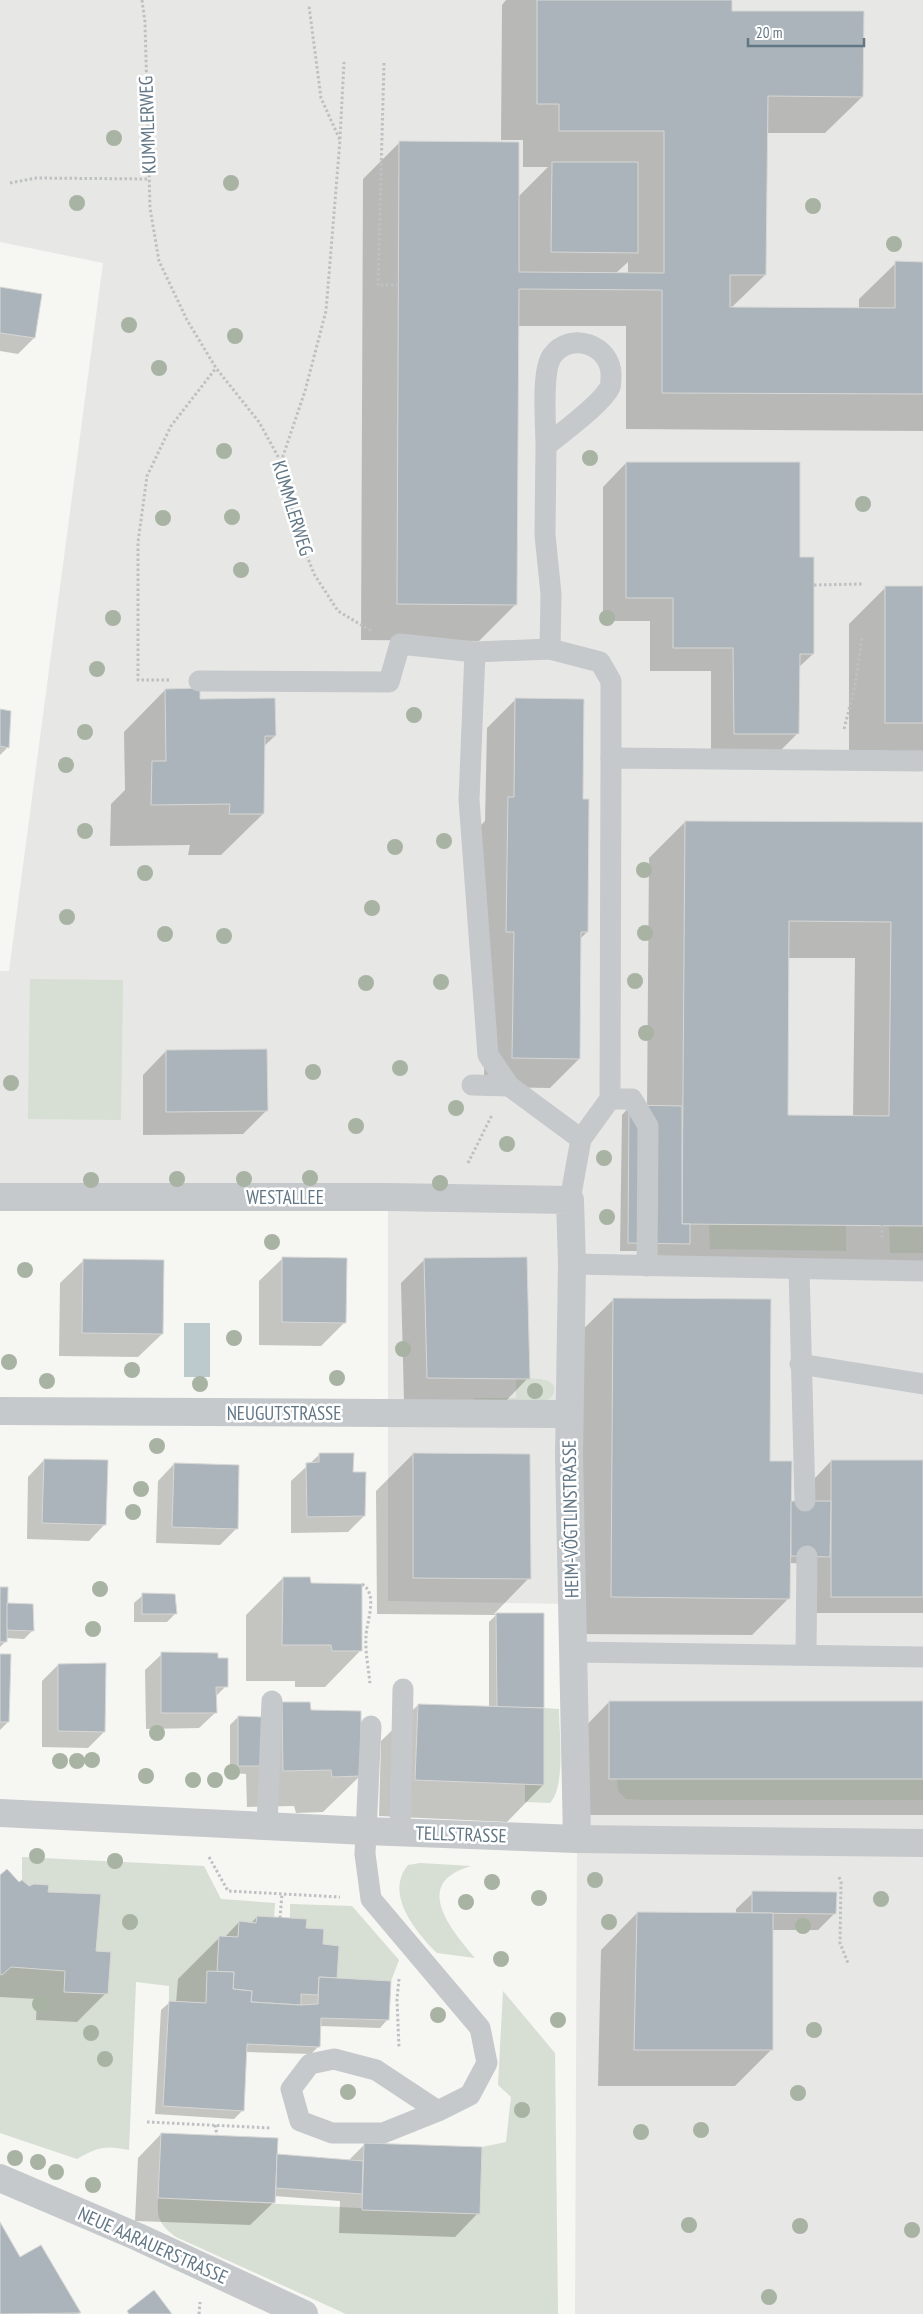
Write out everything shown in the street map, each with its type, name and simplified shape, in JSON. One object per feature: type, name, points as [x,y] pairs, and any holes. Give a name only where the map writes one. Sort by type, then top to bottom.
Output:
[{"type":"street","name":"WESTALLEE","points":[[0,1197],[388,1197],[570,1200]]},
{"type":"street","name":"HEIM-VÖGTLINSTRASSE","points":[[570,1200],[572,1264],[569,1414],[577,1839]]},
{"type":"street","name":"NEUGUTSTRASSE","points":[[0,1411],[569,1414]]},
{"type":"street","name":"TELLSTRASSE","points":[[0,1813],[366,1831],[577,1839],[923,1843]]},
{"type":"street","name":"NEUE AARAUERSTRASSE","points":[[0,2178],[121,2239],[304,2314]]},
{"type":"lane","points":[[546,446],[594,405],[610,387],[611,366],[603,351],[589,344],[569,343],[552,356],[546,378],[545,535],[551,594],[550,649]]},
{"type":"lane","points":[[199,680],[389,682],[400,644],[475,652],[550,649],[600,662],[611,681],[610,1099],[581,1139],[578,1167],[570,1200]]},
{"type":"lane","points":[[475,652],[469,800],[488,1055],[509,1086],[581,1139]]},
{"type":"lane","points":[[611,758],[923,761]]},
{"type":"lane","points":[[472,1085],[509,1086]]},
{"type":"lane","points":[[610,1099],[632,1099],[648,1126],[647,1266]]},
{"type":"lane","points":[[572,1264],[923,1271]]},
{"type":"lane","points":[[798,1269],[805,1501]]},
{"type":"lane","points":[[800,1364],[923,1384]]},
{"type":"lane","points":[[806,1655],[807,1556]]},
{"type":"lane","points":[[572,1652],[923,1657]]},
{"type":"lane","points":[[400,1832],[403,1689]]},
{"type":"lane","points":[[267,1826],[272,1701]]},
{"type":"lane","points":[[371,1726],[365,1854],[371,1899],[480,2028],[486,2063],[470,2095],[438,2111],[382,2133],[332,2133],[300,2121],[291,2089],[310,2064],[334,2059],[376,2070],[438,2111]]},
{"type":"path","name":"KUMMLERWEG","points":[[142,0],[145,22],[150,208],[159,260],[187,320],[216,368],[259,422],[281,462],[297,530],[314,574],[338,610],[363,628],[400,644]]},
{"type":"path","points":[[309,6],[321,98],[340,140]]},
{"type":"path","points":[[281,462],[305,391],[326,311],[340,140],[344,62]]},
{"type":"path","points":[[384,63],[378,285],[399,285]]},
{"type":"path","points":[[10,183],[36,178],[149,179]]},
{"type":"path","points":[[199,680],[138,680],[138,542],[147,476],[171,426],[216,368]]},
{"type":"path","points":[[814,585],[862,584]]},
{"type":"path","points":[[844,759],[841,739],[855,686],[862,637]]},
{"type":"path","points":[[362,1584],[366,1587],[370,1599],[366,1636],[371,1694],[371,1726]]},
{"type":"path","points":[[206,1853],[228,1891],[371,1899]]},
{"type":"path","points":[[838,1873],[841,1882],[840,1943],[848,1963]]},
{"type":"path","points":[[280,1918],[282,1894]]},
{"type":"path","points":[[390,2079],[400,2057],[398,1982],[403,1966],[417,1953]]},
{"type":"path","points":[[147,2122],[292,2130],[300,2121]]},
{"type":"path","points":[[215,2125],[216,2135]]},
{"type":"shaded area","points":[[0,0],[923,0],[923,2314],[575,2314],[577,1839],[571,1604],[388,1601],[388,1197],[0,1197],[0,971],[9,971],[103,263],[0,242]]},
{"type":"shaded area","points":[[30,979],[123,980],[121,1120],[28,1119]]},
{"type":"shaded area","points":[[709,1224],[846,1225],[846,1251],[710,1249]]},
{"type":"shaded area","points":[[889,1225],[923,1226],[923,1253],[890,1253]]},
{"type":"shaded area","points":[[184,1323],[210,1323],[210,1377],[184,1377]]},
{"type":"shaded area","points":[[516,1378],[549,1381],[554,1386],[553,1394],[543,1402],[474,1403],[474,1398],[516,1398]]},
{"type":"shaded area","points":[[544,1708],[559,1709],[560,1772],[558,1785],[550,1803],[525,1802],[525,1785],[544,1785]]},
{"type":"shaded area","points":[[617,1779],[923,1779],[923,1800],[626,1799],[618,1791]]},
{"type":"shaded area","points":[[22,1857],[204,1866],[221,1899],[275,1903],[274,1918],[257,1916],[256,1923],[239,1921],[238,1937],[219,1937],[217,1972],[207,1971],[206,2003],[169,2001],[169,1986],[136,1982],[129,2150],[102,2148],[77,2159],[0,2133],[0,1974],[11,1967],[111,1952],[96,1951],[101,1894],[48,1892],[49,1885],[34,1884],[29,1886],[22,1880]]},
{"type":"shaded area","points":[[420,1863],[471,1866],[453,1874],[443,1883],[440,1895],[447,1921],[475,1958],[437,1953],[412,1924],[401,1900],[399,1888],[401,1876],[408,1865]]},
{"type":"shaded area","points":[[290,1904],[352,1906],[399,1960],[391,1981],[337,1978],[339,1946],[323,1944],[324,1930],[306,1928],[290,1919]]},
{"type":"shaded area","points":[[503,1991],[555,2053],[558,2314],[346,2314],[176,2237],[160,2220],[158,2198],[479,2214],[482,2147],[506,2142],[511,2097],[498,2085]]},
{"type":"building","points":[[537,0],[732,0],[732,11],[864,11],[863,97],[768,96],[766,275],[730,275],[730,307],[895,308],[895,261],[923,262],[923,394],[662,393],[662,290],[519,289],[517,605],[397,604],[399,141],[519,142],[519,272],[664,273],[664,131],[559,131],[559,104],[537,104]]},
{"type":"building","points":[[552,162],[638,162],[638,253],[551,252]]},
{"type":"building","points":[[0,287],[42,294],[35,338],[0,333]]},
{"type":"building","points":[[626,462],[800,462],[800,557],[814,557],[814,654],[800,654],[799,734],[734,734],[733,648],[673,648],[673,598],[626,598]]},
{"type":"building","points":[[885,586],[923,586],[923,723],[885,723]]},
{"type":"building","points":[[200,688],[200,699],[275,698],[276,736],[265,736],[264,814],[229,814],[230,804],[151,805],[152,761],[166,761],[165,689]]},
{"type":"building","points":[[515,698],[584,699],[583,799],[589,799],[588,932],[581,932],[580,1059],[512,1058],[514,932],[506,932],[508,797],[514,797]]},
{"type":"building","points":[[0,709],[11,711],[9,748],[0,746]]},
{"type":"building","points":[[685,821],[923,822],[923,1226],[682,1224]],"holes":[[[789,921],[891,922],[889,1116],[788,1115]]]},
{"type":"building","points":[[267,1049],[268,1111],[166,1112],[166,1050]]},
{"type":"building","points":[[629,1105],[682,1106],[682,1224],[690,1224],[690,1244],[628,1243]]},
{"type":"building","points":[[282,1257],[347,1258],[346,1323],[282,1322]]},
{"type":"building","points":[[527,1257],[530,1379],[427,1378],[424,1258]]},
{"type":"building","points":[[83,1259],[164,1260],[163,1334],[82,1333]]},
{"type":"building","points":[[613,1298],[771,1299],[770,1461],[792,1461],[790,1599],[611,1597]]},
{"type":"building","points":[[319,1453],[354,1453],[353,1472],[366,1472],[365,1516],[307,1517],[306,1463],[319,1462]]},
{"type":"building","points":[[413,1453],[530,1454],[531,1579],[413,1578]]},
{"type":"building","points":[[44,1459],[108,1460],[106,1525],[42,1523]]},
{"type":"building","points":[[831,1460],[923,1460],[923,1597],[831,1597]]},
{"type":"building","points":[[174,1463],[239,1465],[238,1529],[172,1527]]},
{"type":"building","points":[[791,1501],[831,1501],[830,1557],[791,1556]]},
{"type":"building","points":[[283,1577],[310,1577],[311,1583],[362,1584],[362,1651],[332,1651],[331,1645],[282,1645]]},
{"type":"building","points":[[0,1587],[8,1587],[7,1642],[0,1642]]},
{"type":"building","points":[[142,1593],[175,1594],[177,1614],[142,1614]]},
{"type":"building","points":[[7,1603],[33,1604],[34,1631],[7,1630]]},
{"type":"building","points":[[496,1613],[544,1613],[544,1708],[497,1707]]},
{"type":"building","points":[[161,1652],[218,1653],[218,1658],[228,1658],[228,1687],[216,1687],[217,1713],[161,1713]]},
{"type":"building","points":[[0,1654],[11,1654],[9,1722],[0,1722]]},
{"type":"building","points":[[106,1663],[105,1732],[58,1731],[58,1664]]},
{"type":"building","points":[[609,1701],[923,1701],[923,1779],[609,1779]]},
{"type":"building","points":[[282,1702],[310,1702],[311,1710],[361,1711],[361,1776],[332,1777],[331,1770],[283,1771]]},
{"type":"building","points":[[418,1704],[544,1708],[544,1785],[415,1780]]},
{"type":"building","points":[[238,1716],[262,1717],[261,1766],[238,1766]]},
{"type":"building","points":[[7,1869],[19,1882],[22,1880],[29,1886],[34,1884],[49,1885],[48,1892],[101,1894],[96,1951],[111,1952],[108,1994],[64,1992],[65,1971],[11,1967],[2,1975],[0,1974],[0,1875]]},
{"type":"building","points":[[752,1891],[837,1892],[836,1914],[752,1913]]},
{"type":"building","points":[[637,1912],[773,1913],[773,2050],[634,2050]]},
{"type":"building","points":[[257,1916],[307,1919],[306,1928],[324,1929],[323,1944],[339,1946],[337,1978],[319,1977],[318,1995],[301,1994],[301,2005],[251,2002],[252,1991],[233,1989],[234,1972],[217,1972],[219,1936],[238,1937],[239,1921],[256,1923]]},
{"type":"building","points":[[207,1971],[234,1972],[233,1989],[252,1991],[251,2002],[301,2005],[318,2004],[319,1977],[391,1981],[389,2020],[321,2018],[320,2047],[247,2044],[244,2111],[163,2106],[169,2001],[206,2003]]},
{"type":"building","points":[[161,2133],[278,2138],[275,2203],[158,2198]]},
{"type":"building","points":[[364,2143],[482,2147],[480,2214],[362,2210]]},
{"type":"building","points":[[277,2154],[363,2161],[362,2194],[276,2188]]},
{"type":"building","points":[[0,2222],[20,2257],[41,2245],[81,2313],[0,2314]]},
{"type":"building","points":[[154,2290],[172,2314],[129,2314],[127,2311]]}]
